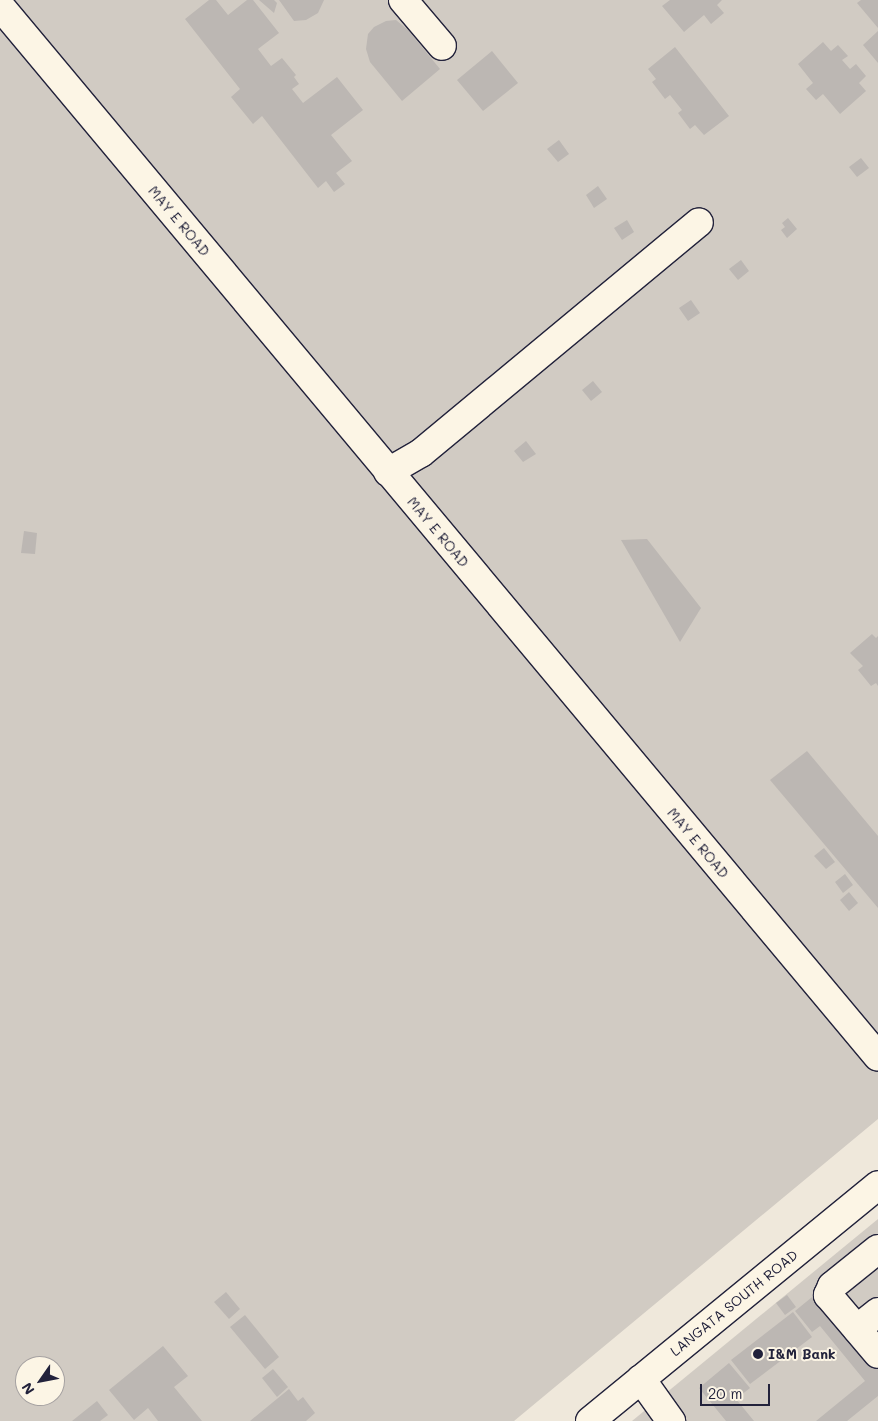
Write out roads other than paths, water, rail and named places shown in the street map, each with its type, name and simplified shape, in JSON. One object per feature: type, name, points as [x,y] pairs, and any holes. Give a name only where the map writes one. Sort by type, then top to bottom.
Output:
[{"type":"street","points":[[403,0],[442,46]]},
{"type":"street","name":"MAY E ROAD","points":[[0,6],[877,1055]]},
{"type":"street","points":[[388,472],[421,453],[699,222]]},
{"type":"street","name":"LANGATA SOUTH ROAD","points":[[590,1421],[878,1185]]},
{"type":"street","points":[[878,1249],[832,1286],[828,1295],[878,1354]]},
{"type":"street","points":[[857,1329],[878,1312]]},
{"type":"street","points":[[641,1379],[672,1421]]},
{"type":"place","name":"I&M Bank","points":[[758,1354]]}]
